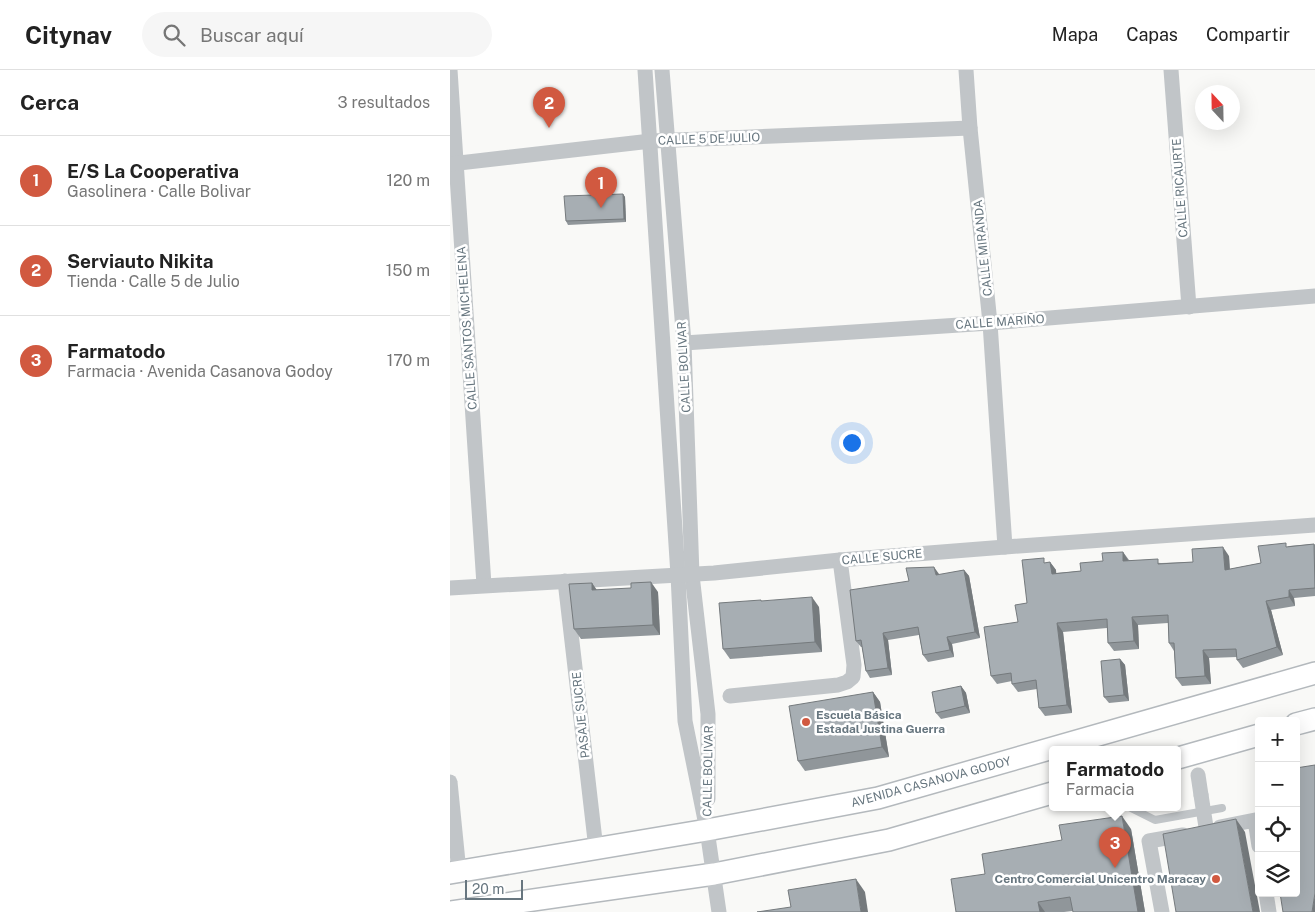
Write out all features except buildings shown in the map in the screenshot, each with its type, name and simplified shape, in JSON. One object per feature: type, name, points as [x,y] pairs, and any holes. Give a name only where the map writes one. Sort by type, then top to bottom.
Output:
[{"type":"street","name":"CALLE SANTOS MICHELENA","points":[[450,70],[453,164],[484,585]]},
{"type":"street","name":"CALLE BOLIVAR","points":[[645,70],[685,575],[708,714],[707,830]]},
{"type":"street","name":"CALLE BOLIVAR","points":[[662,70],[684,343],[685,721],[707,830]]},
{"type":"street","name":"CALLE MIRANDA","points":[[966,70],[990,323],[1005,547]]},
{"type":"street","name":"CALLE RICAURTE","points":[[1171,70],[1189,307]]},
{"type":"street","name":"CALLE 5 DE JULIO","points":[[453,164],[651,141],[970,128]]},
{"type":"street","name":"CALLE MARIÑO","points":[[684,343],[990,323],[1315,296]]},
{"type":"street","name":"CALLE SUCRE","points":[[450,588],[685,575],[840,560],[1315,525]]},
{"type":"street","points":[[730,696],[838,685],[848,682],[853,677],[854,665],[840,560]]},
{"type":"street","name":"PASAJE SUCRE","points":[[565,582],[596,849]]},
{"type":"street","name":"AVENIDA CASANOVA GODOY","points":[[1060,746],[1315,673]]},
{"type":"street","points":[[1300,723],[1315,719]]},
{"type":"street","points":[[1181,757],[1255,736]]},
{"type":"street","name":"AVENIDA CASANOVA GODOY","points":[[454,873],[707,830],[878,798],[1049,749]]},
{"type":"street","points":[[1198,775],[1206,829]]},
{"type":"street","points":[[450,782],[454,873]]},
{"type":"street","points":[[450,912],[714,874],[890,840],[1049,795]]},
{"type":"street","points":[[1162,912],[1149,841],[1254,820],[1255,825]]},
{"type":"street","points":[[707,830],[719,912]]},
{"type":"street","points":[[1267,897],[1269,912]]},
{"type":"lane","points":[[1137,811],[1155,820],[1222,808]]},
{"type":"place","name":"Serviauto Nikita","points":[[549,128]]},
{"type":"place","name":"E/S La Cooperativa","points":[[601,208]]},
{"type":"place","name":"Escuela Básica Estadal Justina Guerra","points":[[806,722]]},
{"type":"place","name":"Farmatodo","points":[[1115,868]]},
{"type":"place","name":"Centro Comercial Unicentro Maracay","points":[[1216,879]]}]
